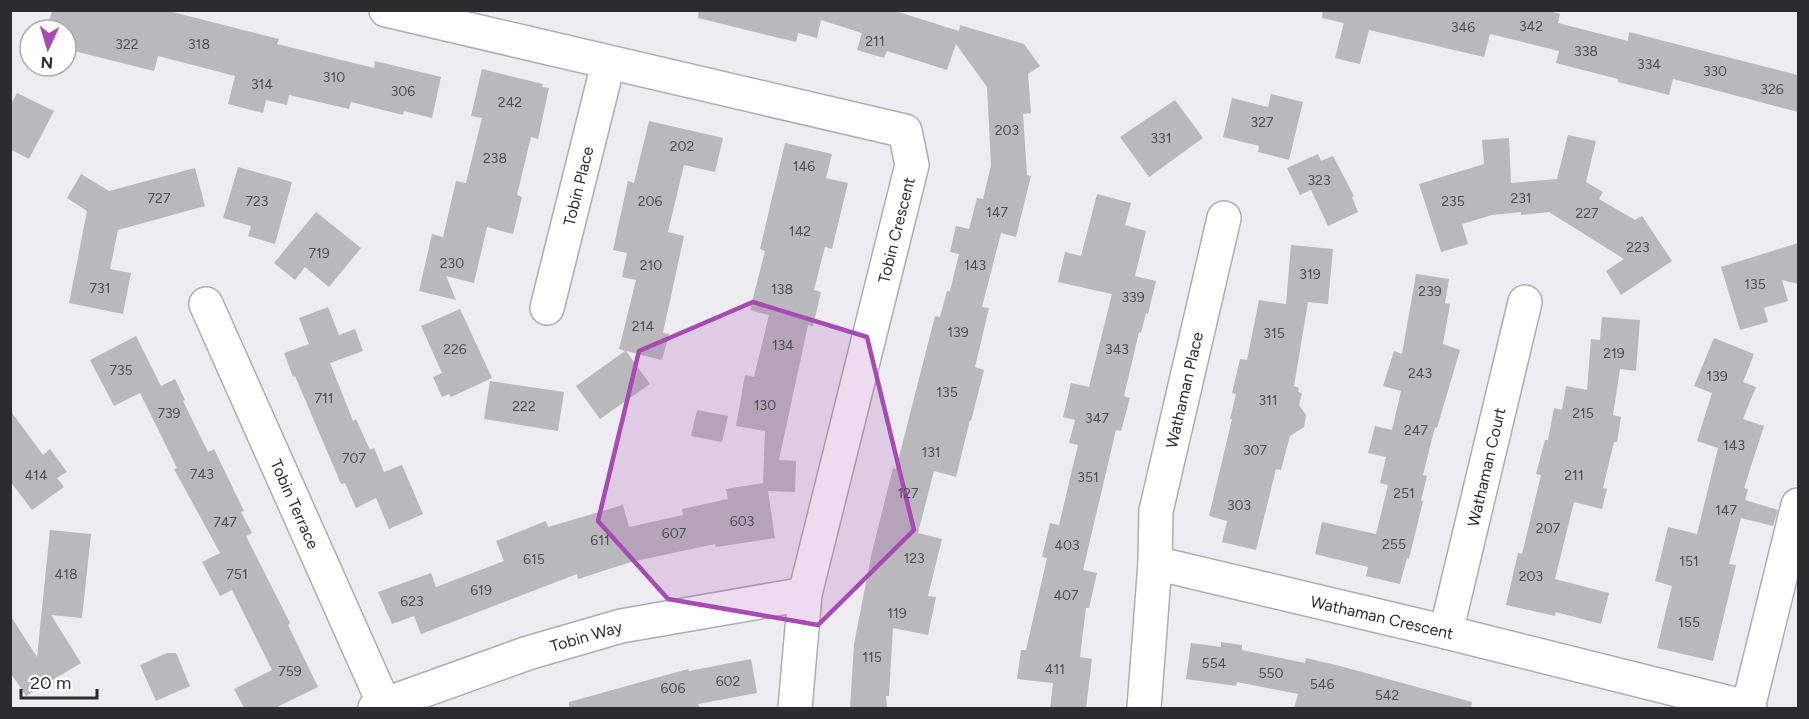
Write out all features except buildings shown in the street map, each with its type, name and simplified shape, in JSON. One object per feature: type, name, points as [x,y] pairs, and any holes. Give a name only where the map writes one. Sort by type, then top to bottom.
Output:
[{"type":"street","name":"Tobin Crescent","points":[[386,10],[608,64],[904,131],[912,165],[806,594],[795,708]]},
{"type":"street","name":"Tobin Place","points":[[547,308],[608,64]]},
{"type":"street","name":"Wathaman Place","points":[[1155,563],[1156,511],[1224,218]]},
{"type":"street","name":"Wathaman Court","points":[[1446,632],[1525,302]]},
{"type":"street","name":"Tobin Terrace","points":[[206,304],[379,706]]},
{"type":"street","points":[[1749,708],[1798,505]]},
{"type":"street","name":"Wathaman Crescent","points":[[1155,563],[1446,632],[1749,708]]},
{"type":"street","points":[[1144,708],[1155,563]]},
{"type":"street","name":"Tobin Way","points":[[379,706],[528,653],[621,626],[806,594]]},
{"type":"highlighted area","points":[[753,302],[867,337],[914,530],[818,625],[668,599],[598,521],[639,351]]}]
